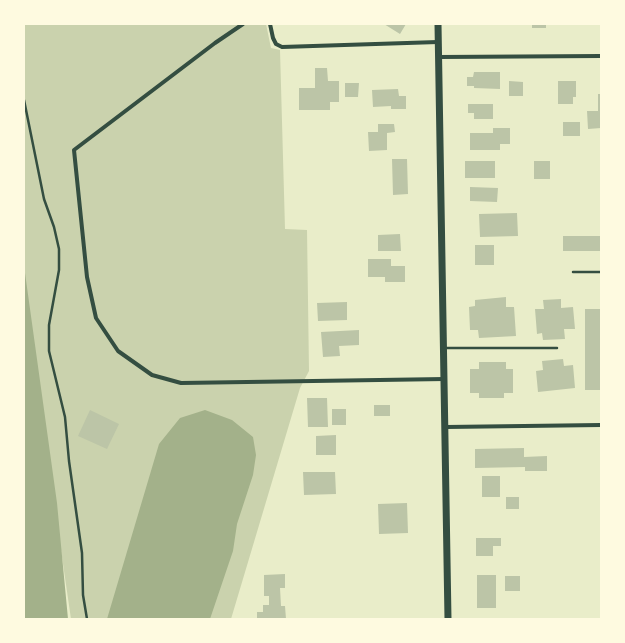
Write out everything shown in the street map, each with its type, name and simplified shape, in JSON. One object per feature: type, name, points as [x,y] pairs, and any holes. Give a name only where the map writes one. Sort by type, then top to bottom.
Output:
[{"type":"street","points":[[243,24],[215,43],[74,150],[87,277],[96,318],[118,350],[152,375],[181,383],[445,378]]},
{"type":"street","points":[[270,24],[276,44],[282,47],[439,42]]},
{"type":"street","points":[[438,24],[440,57],[448,619]]},
{"type":"street","points":[[440,57],[601,56]]},
{"type":"street","points":[[446,427],[601,425]]},
{"type":"lane","points":[[573,272],[601,272]]},
{"type":"lane","points":[[444,348],[557,348]]},
{"type":"path","points":[[24,100],[44,199],[54,227],[58,248],[58,270],[49,325],[49,351],[65,417],[69,461],[82,553],[83,595],[87,619]]},
{"type":"shaded area","points":[[24,24],[266,24],[271,48],[280,50],[285,229],[307,230],[309,371],[300,388],[231,619],[71,619],[24,295]]},
{"type":"shaded area","points":[[24,250],[25,273],[57,503],[68,619],[24,619]]},
{"type":"shaded area","points":[[205,410],[232,420],[253,437],[256,455],[253,475],[237,524],[233,551],[210,619],[107,619],[159,444],[180,418]]},
{"type":"building","points":[[384,24],[406,24],[400,34]]},
{"type":"building","points":[[532,24],[546,24],[546,28],[532,28]]},
{"type":"building","points":[[315,68],[327,68],[328,81],[339,81],[339,102],[330,102],[330,110],[299,110],[299,88],[315,88]]},
{"type":"building","points":[[474,72],[500,72],[500,89],[474,88],[474,86],[467,86],[467,77],[473,77]]},
{"type":"building","points":[[509,81],[523,82],[523,96],[509,96]]},
{"type":"building","points":[[558,81],[576,81],[576,97],[573,97],[573,104],[558,104]]},
{"type":"building","points":[[345,83],[359,83],[358,97],[345,97]]},
{"type":"building","points":[[398,89],[399,96],[406,96],[406,109],[391,109],[391,106],[373,107],[372,90]]},
{"type":"building","points":[[598,94],[601,94],[601,128],[588,129],[587,111],[598,111]]},
{"type":"building","points":[[468,104],[493,104],[493,119],[474,119],[474,113],[468,113]]},
{"type":"building","points":[[563,122],[580,122],[580,136],[563,136]]},
{"type":"building","points":[[378,124],[394,124],[395,132],[387,133],[387,150],[369,151],[368,132],[378,132]]},
{"type":"building","points":[[493,128],[510,128],[510,144],[500,144],[500,150],[470,150],[470,133],[493,133]]},
{"type":"building","points":[[392,159],[407,159],[408,194],[393,195]]},
{"type":"building","points":[[465,161],[495,161],[495,178],[465,178]]},
{"type":"building","points":[[534,161],[550,161],[550,179],[534,179]]},
{"type":"building","points":[[470,187],[498,188],[497,202],[470,201]]},
{"type":"building","points":[[517,213],[518,236],[480,237],[479,214]]},
{"type":"building","points":[[400,234],[401,251],[378,251],[378,235]]},
{"type":"building","points":[[563,236],[601,236],[601,251],[563,251]]},
{"type":"building","points":[[475,245],[494,245],[494,265],[475,265]]},
{"type":"building","points":[[368,259],[391,259],[391,266],[405,266],[405,282],[385,282],[385,277],[368,277]]},
{"type":"building","points":[[506,297],[506,307],[514,307],[516,336],[479,338],[478,330],[470,330],[469,307],[475,306],[475,300]]},
{"type":"building","points":[[561,299],[561,308],[573,307],[575,329],[564,329],[565,339],[543,340],[542,333],[537,334],[535,309],[544,309],[543,300]]},
{"type":"building","points":[[347,302],[347,320],[318,321],[317,303]]},
{"type":"building","points":[[585,309],[601,309],[601,390],[585,390]]},
{"type":"building","points":[[359,330],[359,345],[339,346],[340,356],[323,357],[321,332]]},
{"type":"building","points":[[563,359],[564,366],[573,365],[575,388],[538,392],[536,371],[543,370],[542,361]]},
{"type":"building","points":[[479,362],[506,362],[506,369],[513,369],[513,393],[504,393],[504,398],[479,398],[479,393],[470,393],[470,369],[479,369]]},
{"type":"building","points":[[307,398],[327,398],[328,427],[308,427]]},
{"type":"building","points":[[374,405],[390,405],[390,416],[374,416]]},
{"type":"building","points":[[332,409],[346,409],[346,425],[332,425]]},
{"type":"building","points":[[90,410],[119,424],[107,449],[78,436]]},
{"type":"building","points":[[336,435],[336,455],[316,455],[316,436]]},
{"type":"building","points":[[524,448],[524,457],[547,456],[547,471],[525,471],[525,467],[475,468],[475,449]]},
{"type":"building","points":[[303,472],[335,472],[336,494],[304,495]]},
{"type":"building","points":[[482,476],[500,476],[500,497],[482,497]]},
{"type":"building","points":[[506,497],[519,497],[519,509],[506,509]]},
{"type":"building","points":[[407,503],[408,533],[379,534],[378,504]]},
{"type":"building","points":[[476,538],[501,538],[501,546],[493,546],[493,556],[476,556]]},
{"type":"building","points":[[285,574],[285,588],[280,588],[281,606],[285,606],[286,619],[257,619],[257,612],[263,612],[263,605],[269,605],[269,596],[264,596],[264,575]]},
{"type":"building","points":[[477,575],[496,575],[496,608],[477,608]]},
{"type":"building","points":[[505,576],[520,576],[520,591],[505,591]]}]
